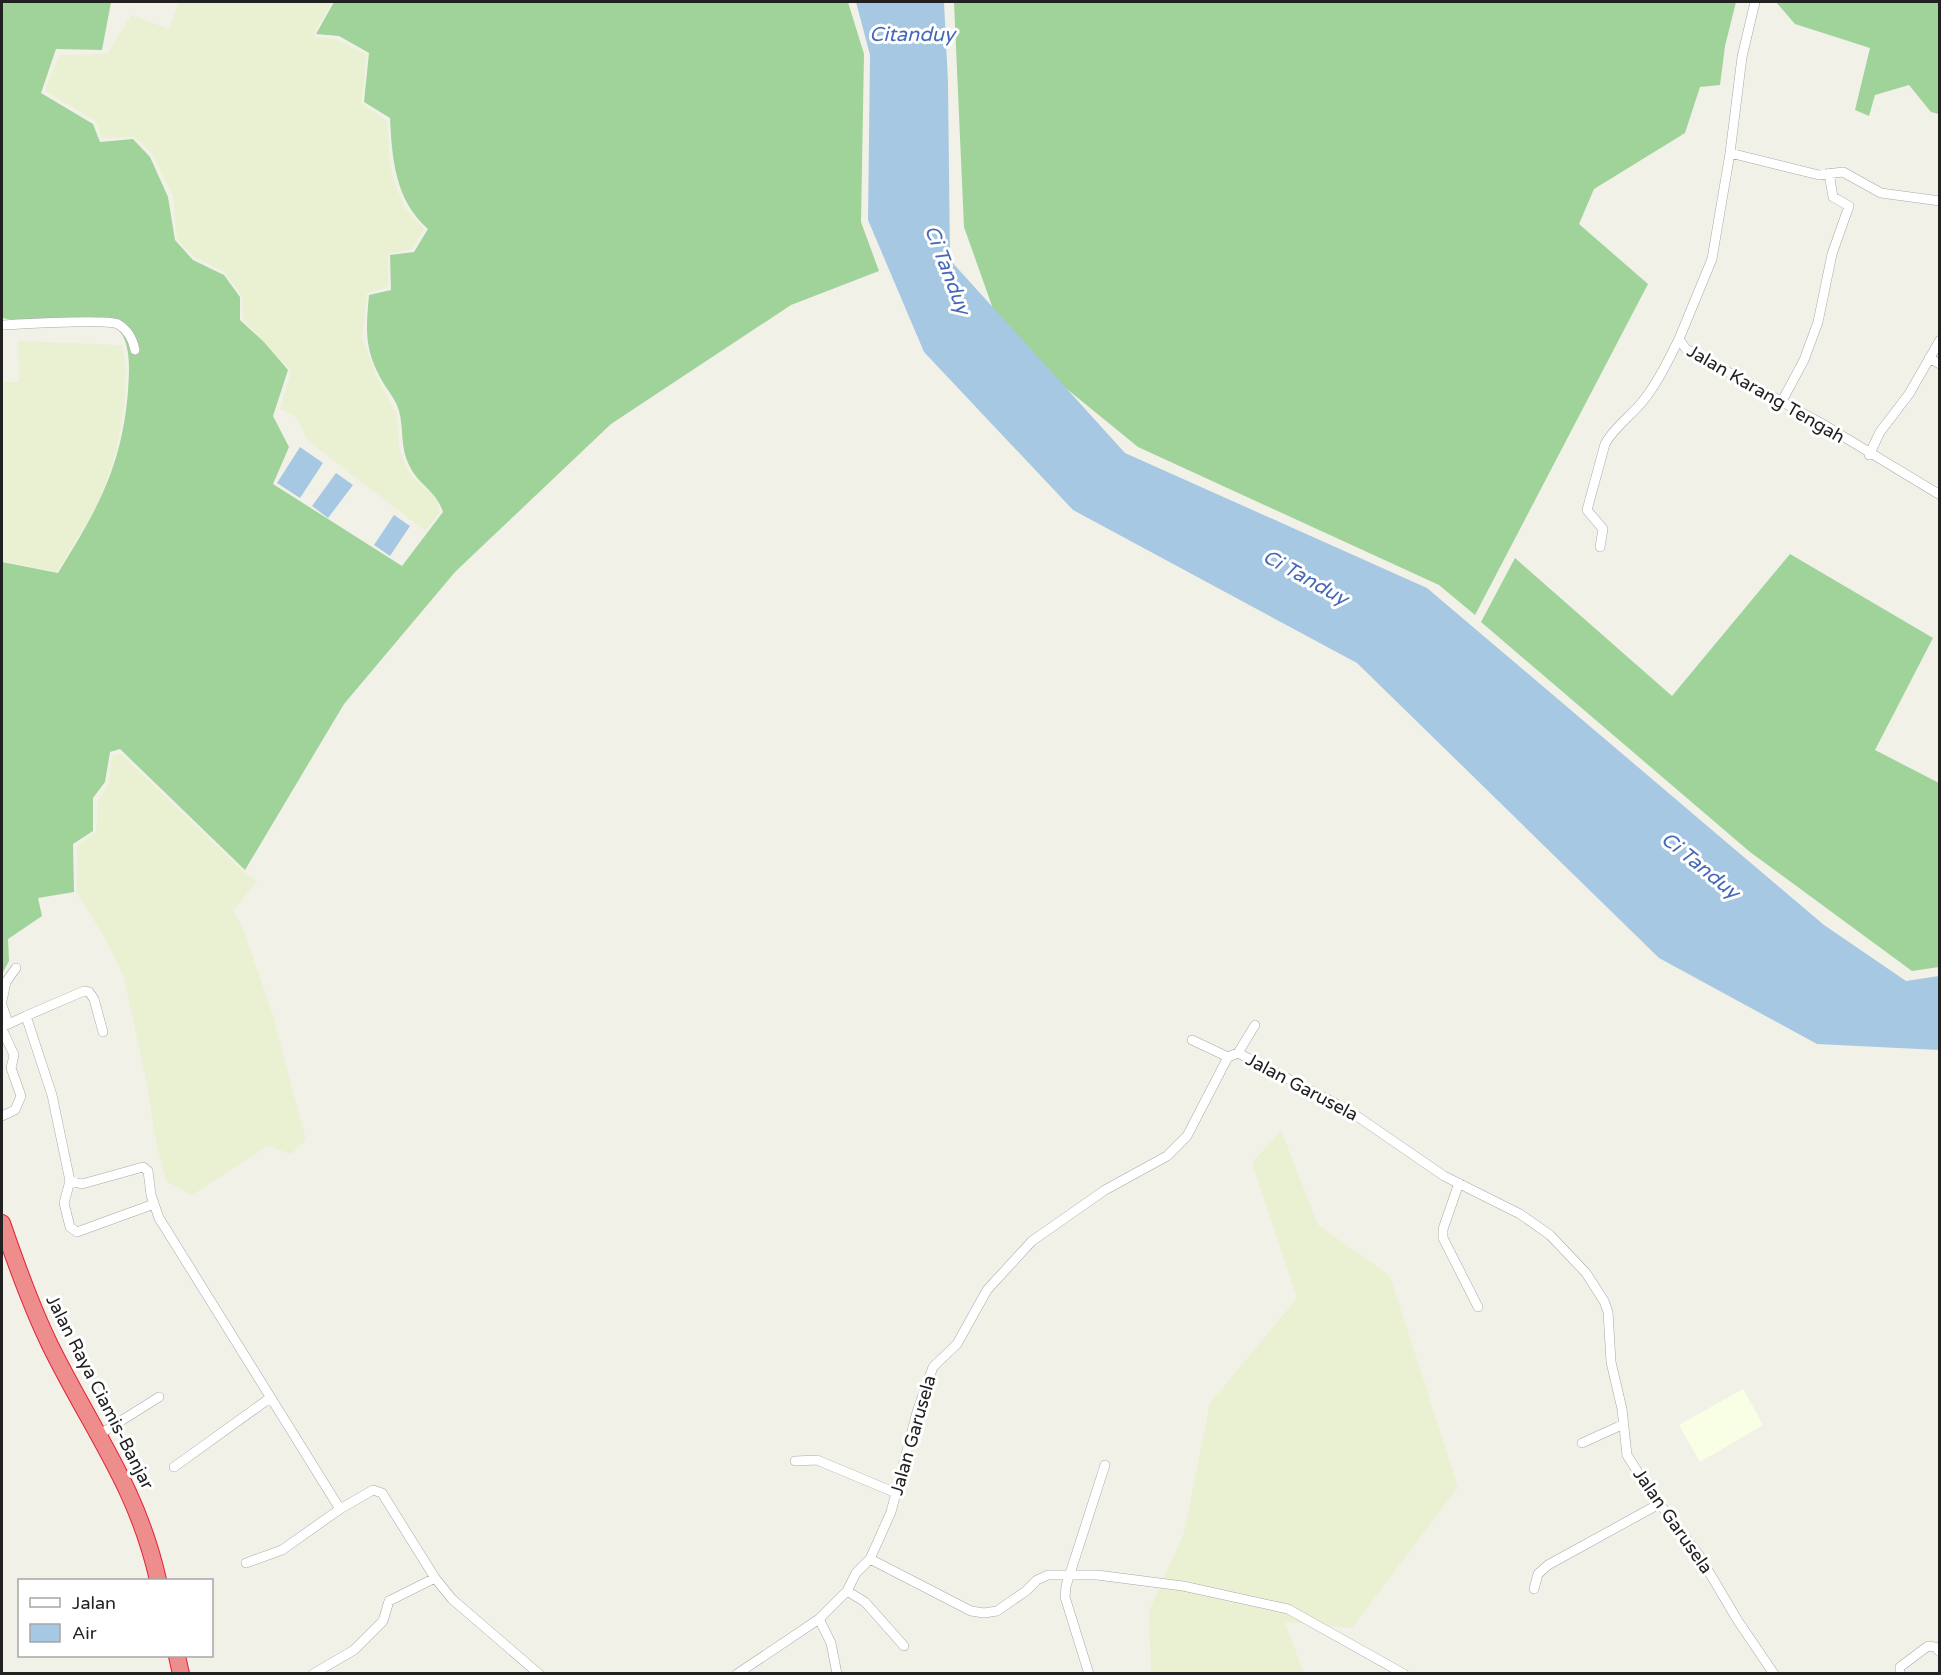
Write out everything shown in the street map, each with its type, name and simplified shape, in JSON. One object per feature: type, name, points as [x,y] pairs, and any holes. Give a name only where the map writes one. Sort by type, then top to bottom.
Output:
[{"type":"highway","name":"Jalan Raya Ciamis-Banjar","points":[[2,1223],[50,1345],[100,1434],[142,1522],[157,1579]]},
{"type":"highway","points":[[177,1657],[181,1674]]},
{"type":"street","name":"Jalan Karang Tengah","points":[[1755,2],[1742,57],[1730,153],[1712,259],[1679,339],[1686,350],[1826,426],[1869,455],[1940,495]]},
{"type":"street","points":[[1730,153],[1819,175],[1848,174],[1881,194],[1940,201]]},
{"type":"street","points":[[1781,403],[1804,360],[1818,322],[1832,254],[1849,206],[1833,197],[1829,173]]},
{"type":"street","points":[[2,325],[108,321],[124,329],[133,340],[135,350]]},
{"type":"street","points":[[1600,547],[1603,529],[1587,510],[1605,444],[1611,434],[1643,401],[1663,372],[1679,339]]},
{"type":"street","points":[[1869,455],[1880,432],[1909,394],[1940,340]]},
{"type":"street","points":[[1929,358],[1940,364]]},
{"type":"street","points":[[2,1116],[15,1110],[21,1096],[11,1068],[14,1058],[4,1026],[2,1003],[6,982],[16,968]]},
{"type":"street","points":[[4,1026],[84,991],[89,992],[94,999],[103,1032]]},
{"type":"street","points":[[26,1017],[52,1095],[70,1181],[64,1203],[70,1227],[77,1232],[154,1204]]},
{"type":"street","points":[[1238,1053],[1255,1025]]},
{"type":"street","points":[[1192,1040],[1228,1057]]},
{"type":"street","name":"Jalan Garusela","points":[[737,1674],[819,1619],[847,1591],[856,1573],[870,1559],[896,1493],[917,1412],[933,1367],[957,1344],[987,1290],[1032,1241],[1105,1190],[1157,1163],[1179,1145],[1187,1136],[1228,1057],[1238,1053],[1348,1110],[1444,1176],[1520,1214],[1550,1235],[1586,1274],[1604,1301],[1608,1312],[1611,1362],[1624,1424],[1627,1455],[1659,1504],[1699,1555],[1738,1621],[1774,1674]]},
{"type":"street","points":[[70,1181],[82,1184],[143,1167],[149,1174],[159,1218],[340,1509]]},
{"type":"street","points":[[1460,1183],[1443,1229],[1443,1238],[1478,1307]]},
{"type":"street","points":[[100,1434],[159,1397]]},
{"type":"street","points":[[174,1467],[270,1398]]},
{"type":"street","points":[[1582,1443],[1624,1424]]},
{"type":"street","points":[[795,1461],[817,1460],[896,1493]]},
{"type":"street","points":[[1089,1674],[1065,1597],[1105,1465]]},
{"type":"street","points":[[246,1563],[282,1550],[340,1509],[374,1490],[382,1493],[435,1578],[458,1606],[539,1674]]},
{"type":"street","points":[[1534,1589],[1538,1574],[1548,1565],[1659,1504]]},
{"type":"street","points":[[870,1559],[971,1611],[984,1613],[997,1611],[1042,1577],[1071,1574],[1183,1586],[1288,1609],[1404,1674]]},
{"type":"street","points":[[313,1674],[354,1650],[383,1621],[389,1601],[435,1578]]},
{"type":"street","points":[[847,1591],[865,1602],[904,1646]]},
{"type":"street","points":[[819,1619],[831,1643],[837,1674]]},
{"type":"street","points":[[1900,1674],[1900,1667],[1928,1646],[1935,1647],[1940,1652]]},
{"type":"shaded area","points":[[179,2],[332,2],[314,33],[315,37],[336,39],[367,55],[361,103],[387,121],[390,166],[396,187],[405,208],[424,229],[412,249],[388,254],[388,287],[367,293],[362,338],[379,382],[397,414],[399,449],[405,464],[412,477],[436,498],[440,512],[425,531],[308,441],[295,416],[280,409],[291,371],[243,320],[242,296],[224,272],[194,257],[177,239],[173,195],[152,154],[135,137],[101,138],[97,122],[45,91],[59,55],[107,54],[131,15],[169,29]]},
{"type":"shaded area","points":[[18,341],[122,345],[126,367],[124,409],[116,452],[106,482],[94,511],[57,572],[2,561],[2,382],[19,382]]},
{"type":"shaded area","points":[[120,753],[244,872],[257,881],[233,911],[242,925],[273,1016],[306,1140],[291,1154],[267,1146],[192,1195],[167,1182],[156,1143],[147,1084],[124,978],[106,940],[77,893],[77,846],[96,832],[98,801],[108,784],[112,756]]},
{"type":"shaded area","points":[[1281,1130],[1318,1225],[1390,1276],[1458,1487],[1352,1628],[1285,1622],[1304,1673],[1151,1673],[1149,1611],[1184,1533],[1210,1403],[1297,1298],[1252,1163]]},
{"type":"shaded area","points":[[1743,1389],[1763,1425],[1700,1462],[1679,1425]]},
{"type":"green space","points":[[2,2],[111,2],[102,50],[56,49],[41,93],[93,124],[100,142],[133,139],[150,157],[168,197],[175,240],[193,260],[224,275],[240,297],[240,320],[264,342],[288,370],[273,416],[289,447],[273,484],[402,566],[443,512],[436,498],[417,478],[406,458],[398,407],[375,368],[369,348],[368,307],[369,295],[391,290],[390,255],[414,252],[428,229],[408,205],[397,178],[390,118],[364,102],[369,53],[339,36],[316,34],[334,2],[848,2],[864,54],[861,222],[879,271],[791,305],[611,424],[455,572],[344,704],[245,870],[120,749],[110,752],[105,782],[93,798],[93,831],[73,844],[74,892],[38,898],[42,916],[8,939],[9,961],[2,974],[2,562],[58,573],[96,508],[113,465],[125,418],[129,370],[123,336],[104,317],[13,320],[2,318]]},
{"type":"green space","points":[[954,2],[1736,2],[1725,46],[1720,85],[1700,87],[1685,133],[1594,189],[1579,224],[1648,284],[1475,615],[1439,585],[1138,447],[1003,337],[964,227]]},
{"type":"green space","points":[[1776,2],[1939,2],[1939,114],[1931,112],[1909,85],[1875,95],[1869,116],[1855,110],[1870,48],[1795,24]]},
{"type":"green space","points":[[1790,554],[1933,638],[1875,750],[1939,783],[1939,967],[1912,971],[1750,852],[1481,622],[1515,558],[1672,696]]},
{"type":"water","points":[[856,2],[944,2],[948,82],[950,260],[1125,453],[1427,588],[1824,925],[1906,981],[1939,976],[1939,1050],[1817,1044],[1659,958],[1357,663],[1073,510],[924,352],[868,220],[870,55]]},
{"type":"water","points":[[300,447],[323,463],[300,498],[277,483]]},
{"type":"water","points":[[336,473],[353,485],[328,518],[312,506]]},
{"type":"water","points":[[394,515],[410,526],[390,556],[374,545]]},
{"type":"water label","name":"Citanduy","points":[[912,35]]},
{"type":"water label","name":"Ci Tanduy","points":[[947,270]]},
{"type":"water label","name":"Ci Tanduy","points":[[1305,578]]},
{"type":"water label","name":"Ci Tanduy","points":[[1700,866]]}]
